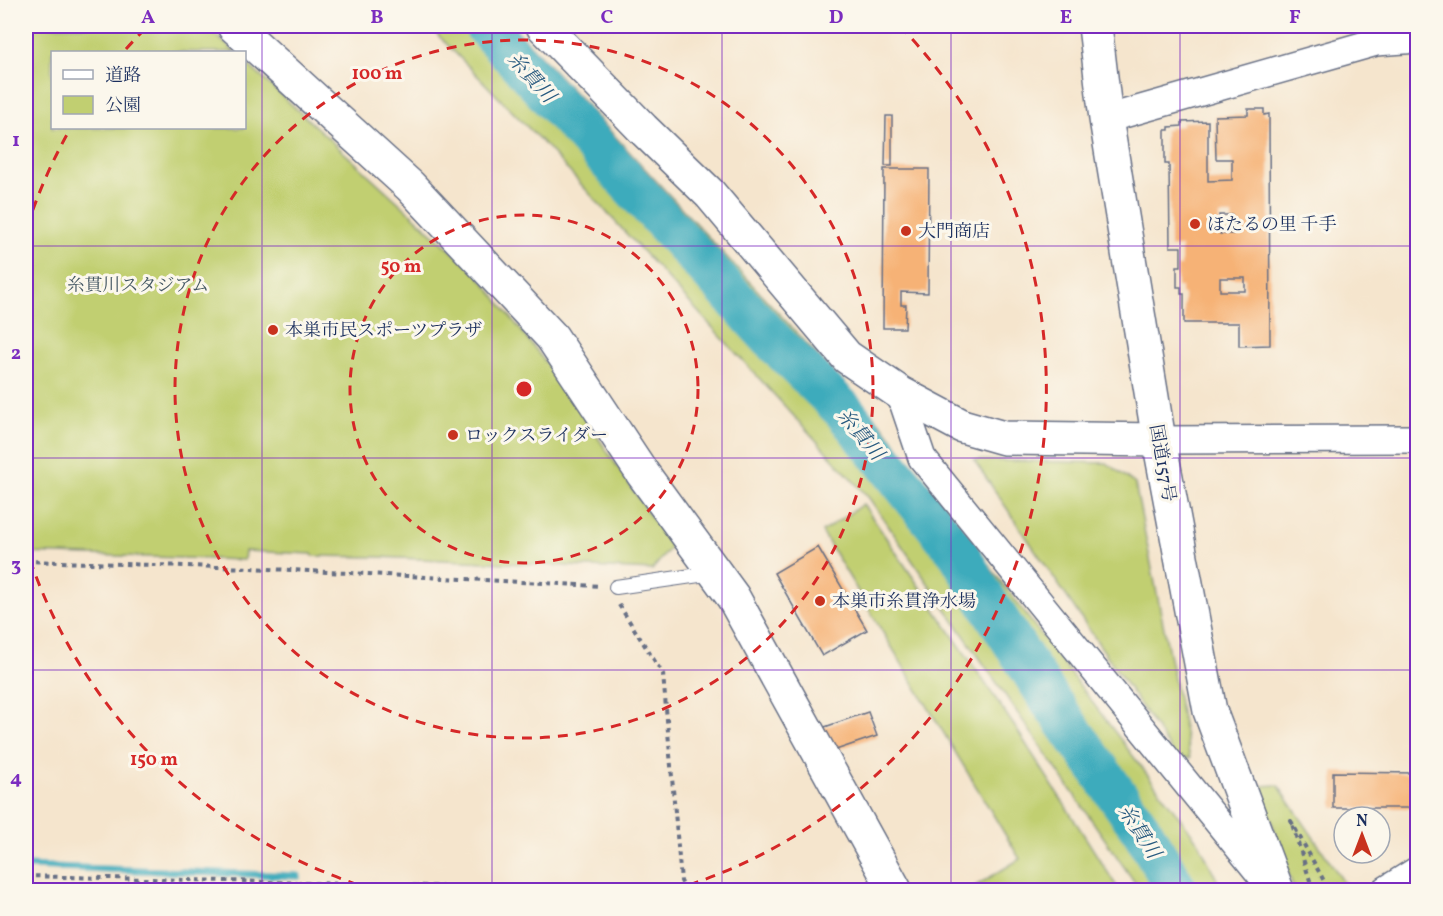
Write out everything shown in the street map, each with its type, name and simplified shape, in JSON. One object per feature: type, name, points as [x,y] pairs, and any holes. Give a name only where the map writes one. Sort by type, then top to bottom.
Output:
[{"type":"main road","points":[[234,26],[410,186],[552,337],[643,474],[733,597],[895,891]]},
{"type":"main road","points":[[543,26],[710,195],[847,357],[900,393],[962,426],[1004,438],[1159,440]]},
{"type":"main road","name":"国道157号","points":[[1095,26],[1106,119],[1159,440],[1210,711],[1275,891]]},
{"type":"street","points":[[1106,119],[1376,34],[1418,39]]},
{"type":"street","points":[[900,393],[922,458],[1275,891]]},
{"type":"street","points":[[1159,440],[1418,439]]},
{"type":"street","points":[[1386,891],[1418,870]]},
{"type":"lane","points":[[616,586],[715,573]]},
{"type":"path","points":[[26,561],[251,568],[616,586],[619,606],[663,674],[681,881],[684,891]]},
{"type":"path","points":[[1313,891],[1291,821],[1329,891]]},
{"type":"path","points":[[26,876],[591,891]]},
{"type":"green space","name":"本巣市民スポーツプラザ","points":[[26,26],[205,26],[234,51],[51,51],[51,129],[246,129],[246,63],[479,276],[563,385],[671,547],[652,570],[313,556],[312,554],[245,551],[244,560],[26,553]]},
{"type":"green space","points":[[429,26],[513,26],[883,426],[1199,843],[1222,890],[1140,890],[869,498],[544,144]]},
{"type":"green space","points":[[974,460],[1107,463],[1135,484],[1190,758],[1177,759]]},
{"type":"green space","points":[[863,504],[1017,730],[1119,890],[969,890],[1020,859],[822,532]]},
{"type":"green space","points":[[1278,785],[1349,890],[1294,890],[1260,786]]},
{"type":"building","name":"ほたるの里 千手","points":[[1248,109],[1264,109],[1264,115],[1269,114],[1270,345],[1239,346],[1239,323],[1184,323],[1184,294],[1181,294],[1181,287],[1177,287],[1177,266],[1181,266],[1181,247],[1170,247],[1169,164],[1165,164],[1165,130],[1169,130],[1169,127],[1182,126],[1182,122],[1208,121],[1208,181],[1232,180],[1232,159],[1216,159],[1215,116],[1248,115]],"holes":[[[1219,215],[1232,215],[1233,234],[1220,234]],[[1220,278],[1245,278],[1245,291],[1220,291]]]},
{"type":"building","points":[[886,116],[892,116],[892,166],[885,166]]},
{"type":"building","name":"大門商店","points":[[884,169],[929,169],[928,293],[901,292],[901,305],[906,305],[905,328],[883,328]]},
{"type":"building","name":"本巣市糸貫浄水場","points":[[818,547],[867,630],[822,656],[774,573]]},
{"type":"building","points":[[868,712],[877,736],[827,753],[819,729]]},
{"type":"building","points":[[1333,772],[1418,773],[1418,808],[1392,808],[1392,805],[1333,805]]},
{"type":"waterway","name":"糸貫川","points":[[485,26],[777,345],[843,410],[959,554],[1052,703],[1143,832],[1177,890]]},
{"type":"waterway","points":[[26,866],[298,876]]},
{"type":"place","name":"ほたるの里 千手","points":[[1195,224]]},
{"type":"place","name":"大門商店","points":[[906,231]]},
{"type":"place","name":"本巣市民スポーツプラザ","points":[[273,330]]},
{"type":"place","name":"ロックスライダー","points":[[453,435]]},
{"type":"place","name":"本巣市糸貫浄水場","points":[[820,601]]},
{"type":"park label","name":"糸貫川スタジアム","points":[[138,285]]}]
